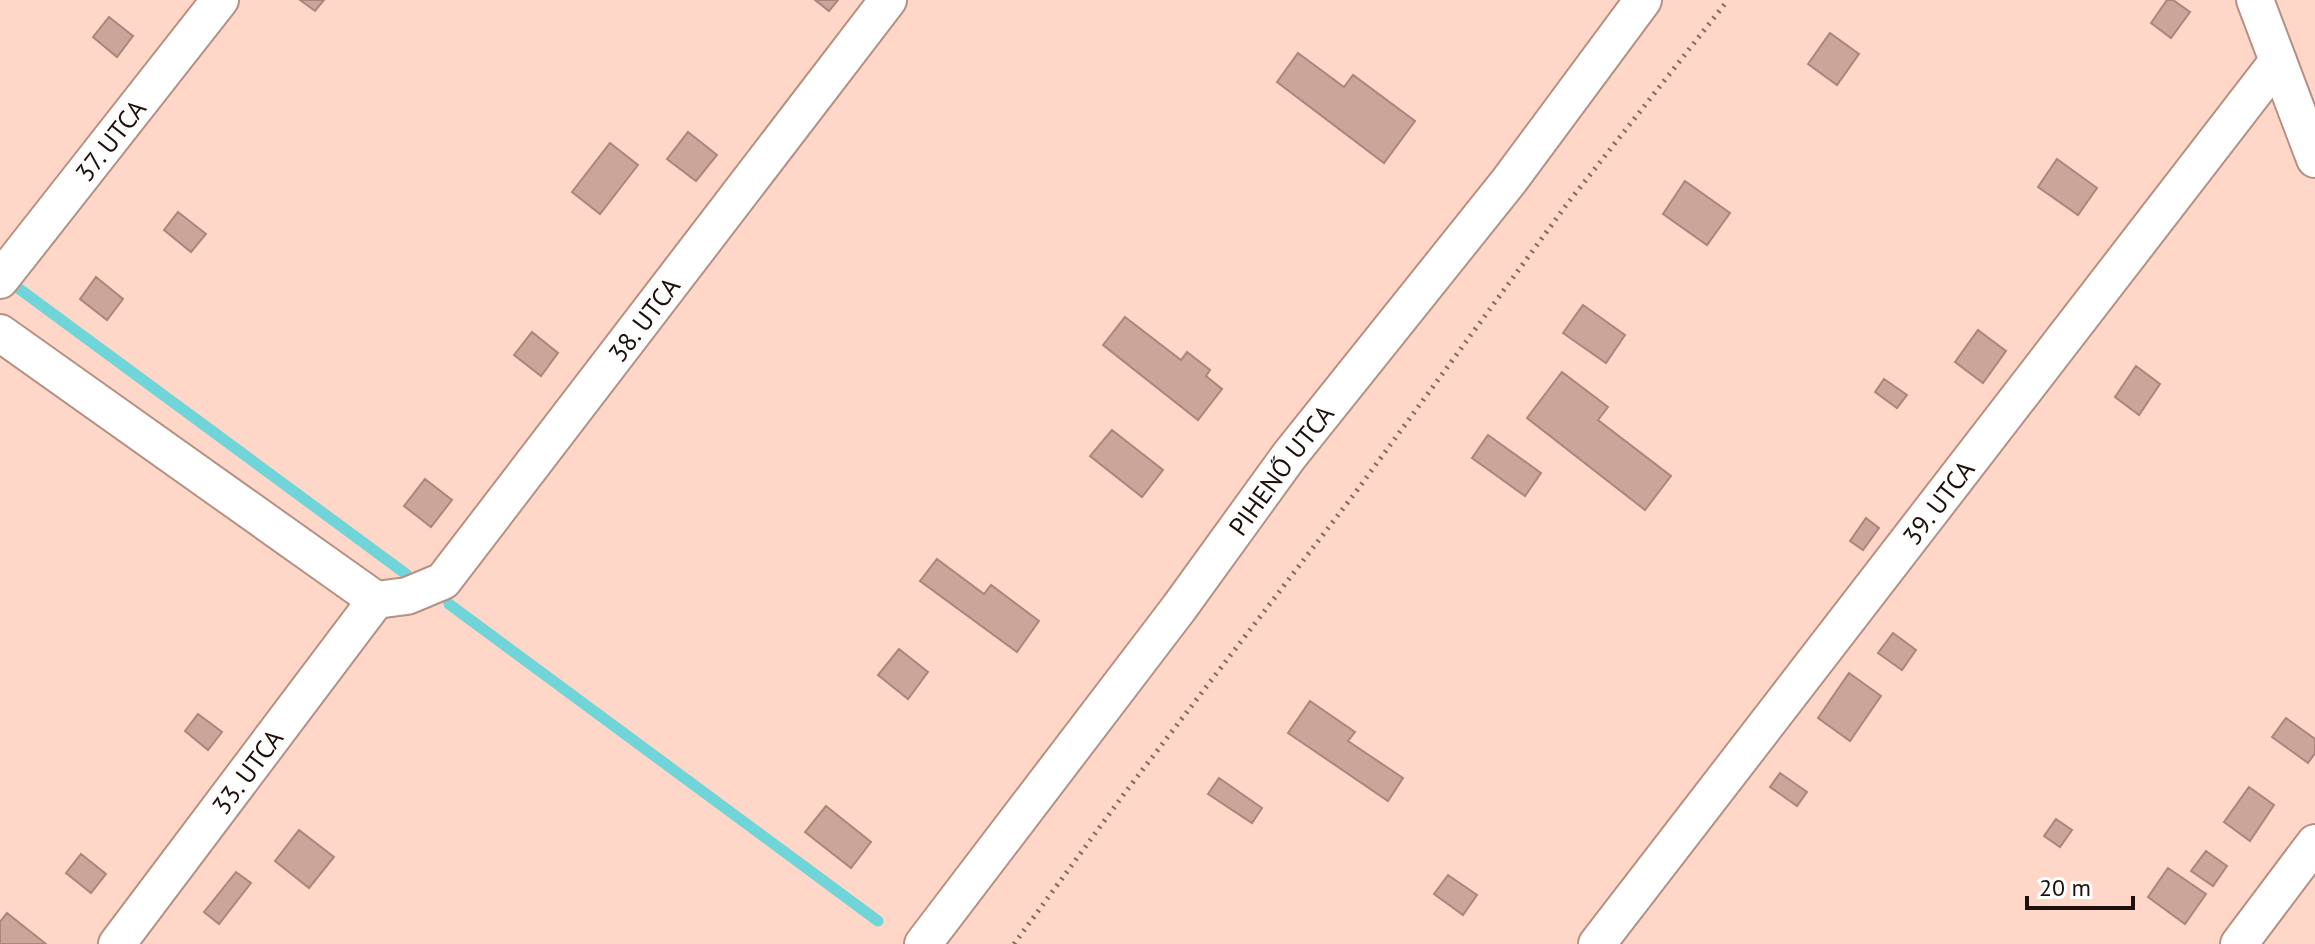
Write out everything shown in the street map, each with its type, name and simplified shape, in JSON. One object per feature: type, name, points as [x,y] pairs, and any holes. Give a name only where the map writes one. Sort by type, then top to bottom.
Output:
[{"type":"street","name":"37. UTCA","points":[[0,280],[220,0]]},
{"type":"street","name":"38. UTCA","points":[[376,600],[407,596],[443,581],[888,0]]},
{"type":"street","name":"PIHENŐ UTCA","points":[[923,944],[1179,608],[1289,456],[1509,181],[1643,0]]},
{"type":"street","points":[[2255,0],[2315,159]]},
{"type":"street","name":"39. UTCA","points":[[1597,944],[2278,61]]},
{"type":"street","points":[[0,333],[376,600]]},
{"type":"street","name":"33. UTCA","points":[[117,944],[376,600]]},
{"type":"street","points":[[2239,944],[2315,843]]},
{"type":"path","points":[[1014,944],[1124,794],[1355,493],[1567,204],[1728,0]]},
{"type":"building","points":[[300,0],[324,0],[315,11]]},
{"type":"building","points":[[815,0],[838,0],[829,11]]},
{"type":"building","points":[[2167,0],[2173,0],[2190,12],[2171,38],[2151,23]]},
{"type":"building","points":[[109,17],[133,36],[117,57],[93,37]]},
{"type":"building","points":[[1830,33],[1859,54],[1837,85],[1808,64]]},
{"type":"building","points":[[1298,53],[1344,87],[1353,75],[1415,121],[1384,163],[1277,82]]},
{"type":"building","points":[[688,132],[717,155],[696,181],[667,159]]},
{"type":"building","points":[[610,143],[638,165],[600,214],[572,192]]},
{"type":"building","points":[[2057,159],[2097,188],[2078,215],[2038,187]]},
{"type":"building","points":[[1685,181],[1730,213],[1707,245],[1663,214]]},
{"type":"building","points":[[178,212],[206,234],[191,252],[164,230]]},
{"type":"building","points":[[96,277],[123,299],[107,320],[80,299]]},
{"type":"building","points":[[1583,305],[1625,335],[1606,363],[1563,333]]},
{"type":"building","points":[[1125,317],[1181,360],[1187,352],[1210,370],[1206,376],[1222,389],[1198,420],[1103,345]]},
{"type":"building","points":[[1978,330],[2006,351],[1983,383],[1955,362]]},
{"type":"building","points":[[532,332],[558,353],[541,376],[514,355]]},
{"type":"building","points":[[2136,366],[2160,384],[2139,415],[2115,397]]},
{"type":"building","points":[[1562,372],[1608,407],[1598,420],[1671,476],[1645,510],[1527,418]]},
{"type":"building","points":[[1884,379],[1907,395],[1897,408],[1875,392]]},
{"type":"building","points":[[1112,430],[1163,470],[1142,497],[1090,456]]},
{"type":"building","points":[[1488,435],[1541,473],[1525,496],[1472,458]]},
{"type":"building","points":[[425,479],[452,500],[431,527],[404,506]]},
{"type":"building","points":[[1866,518],[1879,528],[1863,550],[1850,541]]},
{"type":"building","points":[[937,559],[984,594],[991,585],[1039,621],[1017,652],[920,581]]},
{"type":"building","points":[[1893,633],[1916,650],[1902,670],[1878,653]]},
{"type":"building","points":[[899,649],[928,672],[908,699],[878,675]]},
{"type":"building","points":[[1849,673],[1881,696],[1850,741],[1818,718]]},
{"type":"building","points":[[1310,701],[1355,732],[1348,741],[1403,778],[1388,801],[1288,733]]},
{"type":"building","points":[[198,714],[222,732],[208,750],[185,731]]},
{"type":"building","points":[[2286,718],[2315,739],[2315,753],[2308,763],[2272,737]]},
{"type":"building","points":[[1780,773],[1807,792],[1797,806],[1770,787]]},
{"type":"building","points":[[1219,778],[1262,808],[1252,823],[1208,794]]},
{"type":"building","points":[[2249,787],[2274,805],[2250,841],[2224,822]]},
{"type":"building","points":[[826,806],[871,842],[851,868],[805,832]]},
{"type":"building","points":[[2056,819],[2072,830],[2060,847],[2044,836]]},
{"type":"building","points":[[299,830],[334,857],[309,888],[275,861]]},
{"type":"building","points":[[2206,851],[2227,866],[2213,886],[2191,871]]},
{"type":"building","points":[[81,854],[106,874],[91,893],[66,873]]},
{"type":"building","points":[[2168,868],[2206,894],[2185,924],[2148,897]]},
{"type":"building","points":[[236,872],[251,883],[219,924],[204,912]]},
{"type":"building","points":[[1448,875],[1477,895],[1463,915],[1434,894]]},
{"type":"building","points":[[7,913],[46,944],[0,944],[0,922]]},
{"type":"waterway","points":[[18,288],[406,574]]},
{"type":"waterway","points":[[449,604],[878,921]]}]
